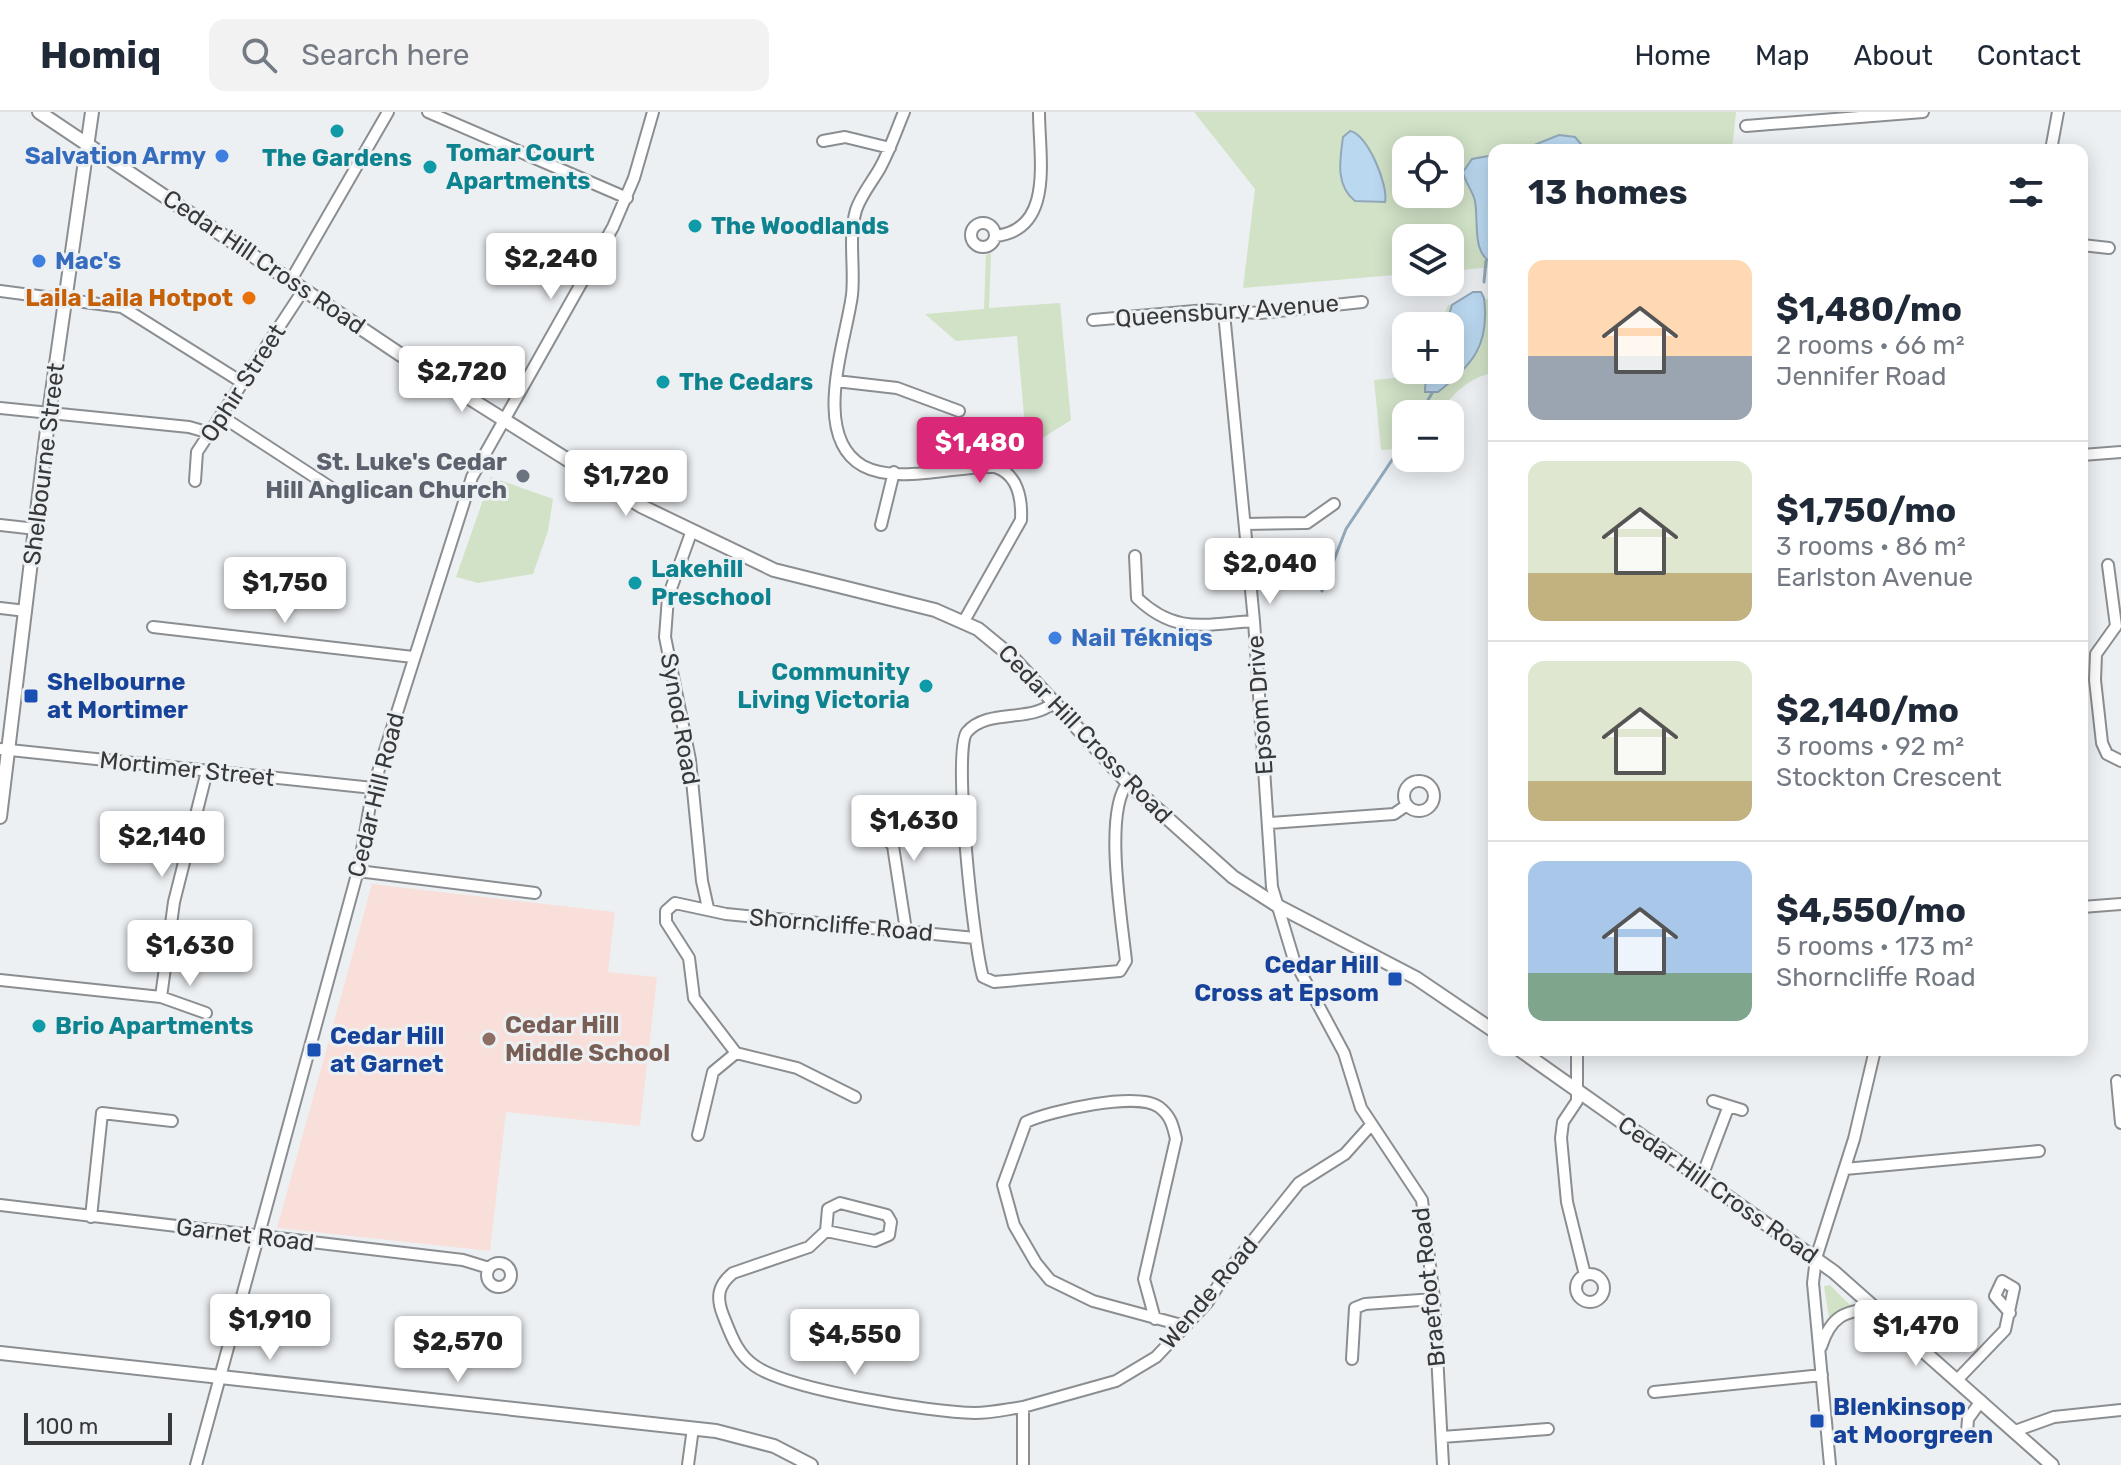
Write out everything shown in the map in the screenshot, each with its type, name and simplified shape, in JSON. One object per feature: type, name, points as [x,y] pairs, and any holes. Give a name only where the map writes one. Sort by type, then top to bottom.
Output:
[{"type":"main road","name":"Cedar Hill Cross Road","points":[[39,112],[304,289],[641,506],[691,533],[774,570],[935,610],[964,621],[1012,657],[1128,783],[1211,859],[1278,906],[1416,978],[1488,1027]]},
{"type":"main road","name":"Shelbourne Street","points":[[0,817],[4,749],[26,611],[49,413],[92,112]]},
{"type":"main road","name":"Cedar Hill Cross Road","points":[[1528,1056],[1816,1258],[2052,1465]]},
{"type":"main road","points":[[0,1353],[693,1428],[757,1440],[811,1465]]},
{"type":"street","points":[[291,280],[388,112]]},
{"type":"street","points":[[428,112],[627,198]]},
{"type":"street","name":"Cedar Hill Road","points":[[196,1465],[358,871],[373,788],[472,477],[627,198],[653,112]]},
{"type":"street","points":[[904,112],[890,148],[857,208],[852,244],[852,296],[836,381],[836,419],[844,449],[866,468],[894,472],[995,467],[1003,469],[1015,484],[1022,506],[1021,520],[964,621]]},
{"type":"street","points":[[995,236],[1021,229],[1036,212],[1039,112]]},
{"type":"street","points":[[1746,126],[1923,112]]},
{"type":"street","points":[[2052,144],[2058,112]]},
{"type":"street","points":[[823,141],[845,137],[890,148]]},
{"type":"street","points":[[2088,246],[2109,248]]},
{"type":"street","name":"Ophir Street","points":[[195,481],[197,452],[304,289]]},
{"type":"street","points":[[0,291],[127,310],[243,383]]},
{"type":"street","name":"Queensbury Avenue","points":[[1093,320],[1206,310],[1224,313],[1303,309],[1362,302]]},
{"type":"street","name":"Epsom Drive","points":[[1224,313],[1254,621],[1272,887],[1278,906]]},
{"type":"street","points":[[836,381],[897,388],[959,411]]},
{"type":"street","points":[[0,408],[189,427],[210,433]]},
{"type":"street","points":[[221,416],[333,489]]},
{"type":"street","points":[[2088,455],[2121,452]]},
{"type":"street","points":[[881,525],[894,472]]},
{"type":"street","points":[[1245,524],[1307,523],[1334,504]]},
{"type":"street","points":[[0,525],[36,529]]},
{"type":"street","name":"Synod Road","points":[[691,533],[668,597],[665,637],[690,760],[702,881],[708,908]]},
{"type":"street","points":[[1135,556],[1137,598],[1158,618],[1190,625],[1254,621]]},
{"type":"street","points":[[2108,565],[2119,626],[2096,654],[2095,680],[2102,743],[2107,754],[2121,761]]},
{"type":"street","points":[[0,608],[26,611]]},
{"type":"street","points":[[153,627],[413,657]]},
{"type":"street","points":[[1053,703],[1044,711],[982,723],[967,731],[962,739],[961,778],[975,938],[983,977],[994,982],[1120,971],[1126,961],[1116,860],[1116,805],[1128,783]]},
{"type":"street","name":"Mortimer Street","points":[[4,749],[373,788]]},
{"type":"street","points":[[161,997],[174,902],[207,771]]},
{"type":"street","points":[[1269,823],[1394,814],[1407,805]]},
{"type":"street","points":[[871,833],[886,838],[893,846],[906,930]]},
{"type":"street","points":[[358,871],[535,893]]},
{"type":"street","name":"Shorncliffe Road","points":[[736,1053],[694,998],[689,958],[666,922],[666,911],[675,903],[726,914],[975,938]]},
{"type":"street","points":[[2088,907],[2121,904]]},
{"type":"street","name":"Braefoot Road","points":[[1278,906],[1294,960],[1344,1053],[1361,1108],[1422,1200],[1434,1299],[1443,1465]]},
{"type":"street","points":[[0,980],[161,997],[206,1013]]},
{"type":"street","points":[[698,1135],[713,1072],[736,1053],[797,1068],[855,1097]]},
{"type":"street","points":[[1577,1056],[1577,1101],[1563,1122],[1561,1138],[1567,1202],[1585,1275]]},
{"type":"street","points":[[1830,1465],[1813,1283],[1816,1258],[1845,1169],[1873,1056]]},
{"type":"street","points":[[2117,1081],[2121,1123]]},
{"type":"street","points":[[1155,1319],[1144,1279],[1176,1139],[1171,1119],[1157,1105],[1140,1101],[1089,1105],[1026,1122],[1003,1185],[1014,1225],[1036,1263],[1050,1280],[1066,1290],[1155,1319],[1185,1326]]},
{"type":"street","points":[[1713,1101],[1742,1110]]},
{"type":"street","points":[[1701,1179],[1728,1108]]},
{"type":"street","points":[[91,1217],[102,1113],[172,1121]]},
{"type":"street","name":"Wende Road","points":[[1023,1407],[1116,1381],[1156,1357],[1207,1303],[1225,1275],[1299,1183],[1345,1154],[1371,1125]]},
{"type":"street","points":[[1845,1169],[2039,1151]]},
{"type":"street","points":[[826,1231],[883,1240],[889,1235],[891,1222],[881,1213],[840,1203],[828,1209],[826,1231],[809,1247],[733,1273],[723,1281],[718,1292],[720,1308],[736,1348],[755,1367],[775,1376],[881,1401],[948,1412],[979,1413],[1023,1407],[1023,1465]]},
{"type":"street","name":"Garnet Road","points":[[0,1205],[463,1260],[489,1268]]},
{"type":"street","points":[[1352,1359],[1355,1308],[1365,1304],[1434,1299]]},
{"type":"street","points":[[1820,1353],[1829,1325],[1837,1317],[1875,1308]]},
{"type":"street","points":[[1957,1380],[2005,1330],[2010,1313]]},
{"type":"street","points":[[1654,1392],[1822,1375]]},
{"type":"street","points":[[1967,1432],[1968,1419],[1981,1401]]},
{"type":"street","points":[[2015,1431],[2054,1417],[2121,1410]]},
{"type":"street","points":[[688,1465],[693,1428]]},
{"type":"street","points":[[1442,1437],[1548,1429]]},
{"type":"shaded area","name":"Cedar Hill Middle School","points":[[372,884],[615,912],[608,972],[657,977],[640,1126],[506,1112],[490,1251],[277,1228]]},
{"type":"green space","points":[[1194,112],[1736,112],[1733,144],[1488,144],[1488,268],[1464,270],[1464,224],[1392,224],[1392,275],[1243,288],[1255,189]]},
{"type":"green space","points":[[991,253],[989,308],[1060,303],[1071,420],[1027,448],[1014,450],[1026,438],[1017,336],[956,341],[925,314],[984,309],[986,255]]},
{"type":"green space","points":[[1488,299],[1488,374],[1462,387],[1450,400],[1392,400],[1392,449],[1381,450],[1374,380],[1392,378],[1392,384],[1464,384],[1464,312],[1445,312],[1448,305]]},
{"type":"green space","points":[[491,477],[553,499],[548,531],[533,574],[478,583],[456,577]]},
{"type":"green space","points":[[1830,1285],[1851,1306],[1829,1318],[1824,1286]]},
{"type":"water","points":[[1350,131],[1357,134],[1370,150],[1384,184],[1385,202],[1355,201],[1344,187],[1340,172],[1341,154],[1343,137]]},
{"type":"water","points":[[1559,135],[1575,137],[1581,144],[1537,144]]},
{"type":"water","points":[[1488,156],[1488,260],[1479,245],[1475,201],[1464,171],[1472,159]]},
{"type":"water","points":[[1473,292],[1481,292],[1484,298],[1481,341],[1464,369],[1464,312],[1450,312],[1452,305]]},
{"type":"water","points":[[1425,384],[1447,384],[1438,392],[1425,392]]},
{"type":"waterway","points":[[1484,282],[1486,261]]},
{"type":"waterway","points":[[1428,400],[1432,393]]},
{"type":"waterway","points":[[1322,591],[1346,529],[1392,460]]},
{"type":"place","name":"The Gardens","points":[[337,131]]},
{"type":"place","name":"Salvation Army","points":[[222,156]]},
{"type":"place","name":"Tomar Court Apartments","points":[[430,167]]},
{"type":"place","name":"The Woodlands","points":[[695,226]]},
{"type":"place","name":"Mac's","points":[[39,261]]},
{"type":"place","name":"Laila Laila Hotpot","points":[[249,298]]},
{"type":"place","name":"The Cedars","points":[[663,382]]},
{"type":"place","name":"St. Luke's Cedar Hill Anglican Church","points":[[523,476]]},
{"type":"place","name":"Lakehill Preschool","points":[[635,583]]},
{"type":"place","name":"Nail Tékniqs","points":[[1055,638]]},
{"type":"place","name":"Community Living Victoria","points":[[926,686]]},
{"type":"place","name":"Shelbourne at Mortimer","points":[[31,696]]},
{"type":"place","name":"Cedar Hill Cross at Epsom","points":[[1395,979]]},
{"type":"place","name":"Brio Apartments","points":[[39,1026]]},
{"type":"place","name":"Cedar Hill Middle School","points":[[489,1039]]},
{"type":"place","name":"Cedar Hill at Garnet","points":[[314,1050]]},
{"type":"place","name":"Blenkinsop at Moorgreen","points":[[1817,1421]]}]
